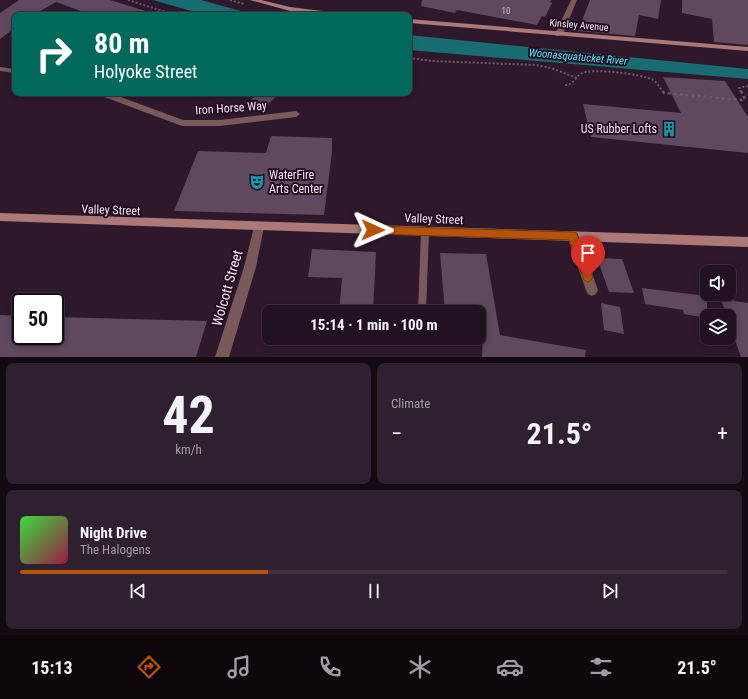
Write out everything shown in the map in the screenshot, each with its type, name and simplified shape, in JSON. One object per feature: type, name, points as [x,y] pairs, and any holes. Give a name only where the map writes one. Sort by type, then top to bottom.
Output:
[{"type":"main road","points":[[254,0],[290,9],[315,12]]},
{"type":"main road","name":"Kinsley Avenue","points":[[412,21],[748,49]]},
{"type":"main road","name":"Valley Street","points":[[0,217],[119,223],[748,242]]},
{"type":"street","points":[[559,34],[574,0]]},
{"type":"street","points":[[0,69],[12,71]]},
{"type":"street","name":"Iron Horse Way","points":[[109,96],[146,111],[182,123],[220,123],[296,114]]},
{"type":"street","name":"Wolcott Street","points":[[222,357],[250,267],[259,227]]},
{"type":"street","points":[[573,236],[592,290]]},
{"type":"lane","points":[[422,305],[425,232]]},
{"type":"path","points":[[128,0],[166,12]]},
{"type":"path","points":[[412,58],[536,65],[550,68],[577,78]]},
{"type":"path","points":[[565,85],[569,85],[584,72],[590,71],[645,76],[659,84],[664,94],[742,100],[745,99],[739,88],[748,86]]},
{"type":"water","points":[[153,0],[201,0],[244,12],[195,12]]},
{"type":"water","name":"Woonasquatucket River","points":[[412,35],[748,69],[748,79],[412,50]]},
{"type":"building","points":[[19,0],[110,0],[149,12],[84,12],[56,2],[38,12],[12,12],[12,30],[0,39],[0,13]]},
{"type":"building","points":[[422,0],[551,0],[550,2],[552,3],[545,17],[542,16],[537,25],[457,10],[455,13],[421,6]]},
{"type":"building","points":[[590,0],[661,0],[658,19],[639,15],[635,36],[578,31]]},
{"type":"building","points":[[682,0],[748,0],[748,45],[714,42],[712,19],[682,13]]},
{"type":"building","name":"US Rubber Lofts","points":[[663,77],[725,81],[748,117],[748,153],[591,137],[583,104],[681,113]]},
{"type":"building","points":[[255,96],[277,96],[262,110],[246,104]]},
{"type":"building","name":"WaterFire Arts Center","points":[[271,136],[332,138],[332,152],[324,215],[174,211],[198,151],[266,153]]},
{"type":"building","points":[[312,249],[376,252],[373,305],[340,305],[342,278],[308,277]]},
{"type":"building","points":[[440,253],[486,254],[500,335],[586,350],[585,357],[482,357],[482,345],[486,345],[486,305],[444,305]]},
{"type":"building","points":[[597,258],[622,259],[634,293],[609,292]]},
{"type":"building","points":[[642,288],[700,295],[700,301],[707,301],[707,309],[700,309],[700,317],[684,314],[683,310],[645,304]]},
{"type":"building","points":[[722,301],[748,303],[748,357],[741,357],[736,343],[736,309],[724,309]]},
{"type":"building","points":[[601,303],[620,307],[624,334],[604,330]]},
{"type":"building","points":[[0,315],[12,316],[12,345],[64,345],[64,317],[207,321],[196,357],[0,357]]},
{"type":"place","name":"US Rubber Lofts","points":[[669,129]]},
{"type":"place","name":"WaterFire Arts Center","points":[[257,182]]},
{"type":"route","points":[[373,230],[573,236],[588,277]]}]
